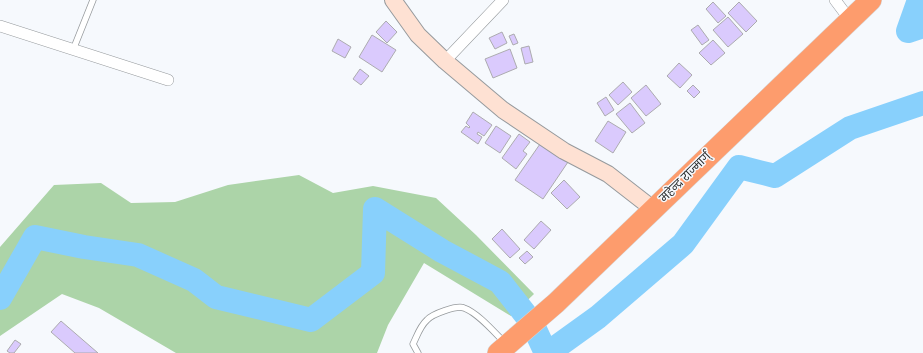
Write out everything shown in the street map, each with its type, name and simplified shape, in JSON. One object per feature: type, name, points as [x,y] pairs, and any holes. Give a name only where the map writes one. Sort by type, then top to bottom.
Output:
[{"type":"highway","name":"महेन्द्र राज्मार्ग्","points":[[507,345],[556,303],[871,0]]},
{"type":"street","points":[[393,0],[418,35],[445,61],[503,110],[564,151],[608,174],[653,209]]},
{"type":"street","points":[[445,61],[503,0]]},
{"type":"street","points":[[835,0],[850,20]]},
{"type":"street","points":[[0,26],[168,80]]},
{"type":"lane","points":[[72,50],[93,0]]},
{"type":"lane","points":[[418,353],[413,344],[418,332],[427,319],[452,308],[463,307],[474,314],[507,345]]},
{"type":"green space","points":[[299,175],[333,193],[373,186],[436,198],[476,235],[534,294],[511,316],[424,263],[388,325],[377,353],[176,353],[99,308],[62,294],[0,336],[0,247],[54,185],[101,183],[131,203],[175,202],[228,185]]},
{"type":"building","points":[[713,2],[726,16],[718,23],[706,9]]},
{"type":"building","points":[[739,2],[757,21],[746,32],[728,13]]},
{"type":"building","points":[[728,17],[743,34],[728,47],[713,30]]},
{"type":"building","points":[[386,21],[397,32],[387,43],[376,32]]},
{"type":"building","points":[[698,25],[709,40],[702,45],[691,30]]},
{"type":"building","points":[[502,32],[507,43],[495,49],[489,38]]},
{"type":"building","points":[[514,34],[518,43],[513,45],[509,36]]},
{"type":"building","points":[[372,35],[396,50],[382,72],[359,57]]},
{"type":"building","points":[[338,39],[351,47],[345,58],[332,51]]},
{"type":"building","points":[[713,40],[725,53],[711,65],[699,53]]},
{"type":"building","points":[[529,46],[533,62],[525,64],[521,48]]},
{"type":"building","points":[[510,49],[517,68],[493,78],[485,59]]},
{"type":"building","points":[[679,63],[692,75],[680,88],[667,76]]},
{"type":"building","points":[[360,69],[369,76],[361,85],[353,79]]},
{"type":"building","points":[[623,82],[632,92],[618,105],[609,95]]},
{"type":"building","points":[[646,85],[661,104],[646,116],[631,98]]},
{"type":"building","points":[[693,85],[700,92],[694,98],[687,91]]},
{"type":"building","points":[[606,97],[614,110],[605,116],[597,103]]},
{"type":"building","points":[[630,103],[645,123],[632,133],[616,114]]},
{"type":"building","points":[[473,112],[492,125],[484,136],[478,132],[477,134],[482,137],[478,144],[461,132],[466,126],[469,128],[470,127],[466,123]]},
{"type":"building","points":[[608,121],[626,132],[613,153],[595,141]]},
{"type":"building","points":[[496,126],[511,136],[500,153],[485,143]]},
{"type":"building","points":[[519,134],[530,142],[523,151],[527,154],[516,169],[502,158]]},
{"type":"building","points":[[540,144],[568,162],[543,199],[515,180]]},
{"type":"building","points":[[564,180],[580,197],[567,209],[551,193]]},
{"type":"building","points":[[541,221],[551,230],[534,249],[524,240]]},
{"type":"building","points":[[502,229],[520,249],[510,258],[492,239]]},
{"type":"building","points":[[527,251],[533,257],[525,264],[519,258]]},
{"type":"building","points":[[61,321],[98,353],[75,353],[51,332]]},
{"type":"building","points":[[15,340],[21,344],[14,353],[10,353],[7,351]]},
{"type":"waterway","points":[[919,0],[908,31],[923,26]]},
{"type":"waterway","points":[[548,353],[598,317],[683,244],[739,167],[775,176],[850,128],[923,103]]},
{"type":"waterway","points":[[0,298],[35,237],[84,247],[138,255],[194,280],[216,297],[311,320],[373,273],[375,209],[442,251],[500,282],[532,323],[546,353]]}]
